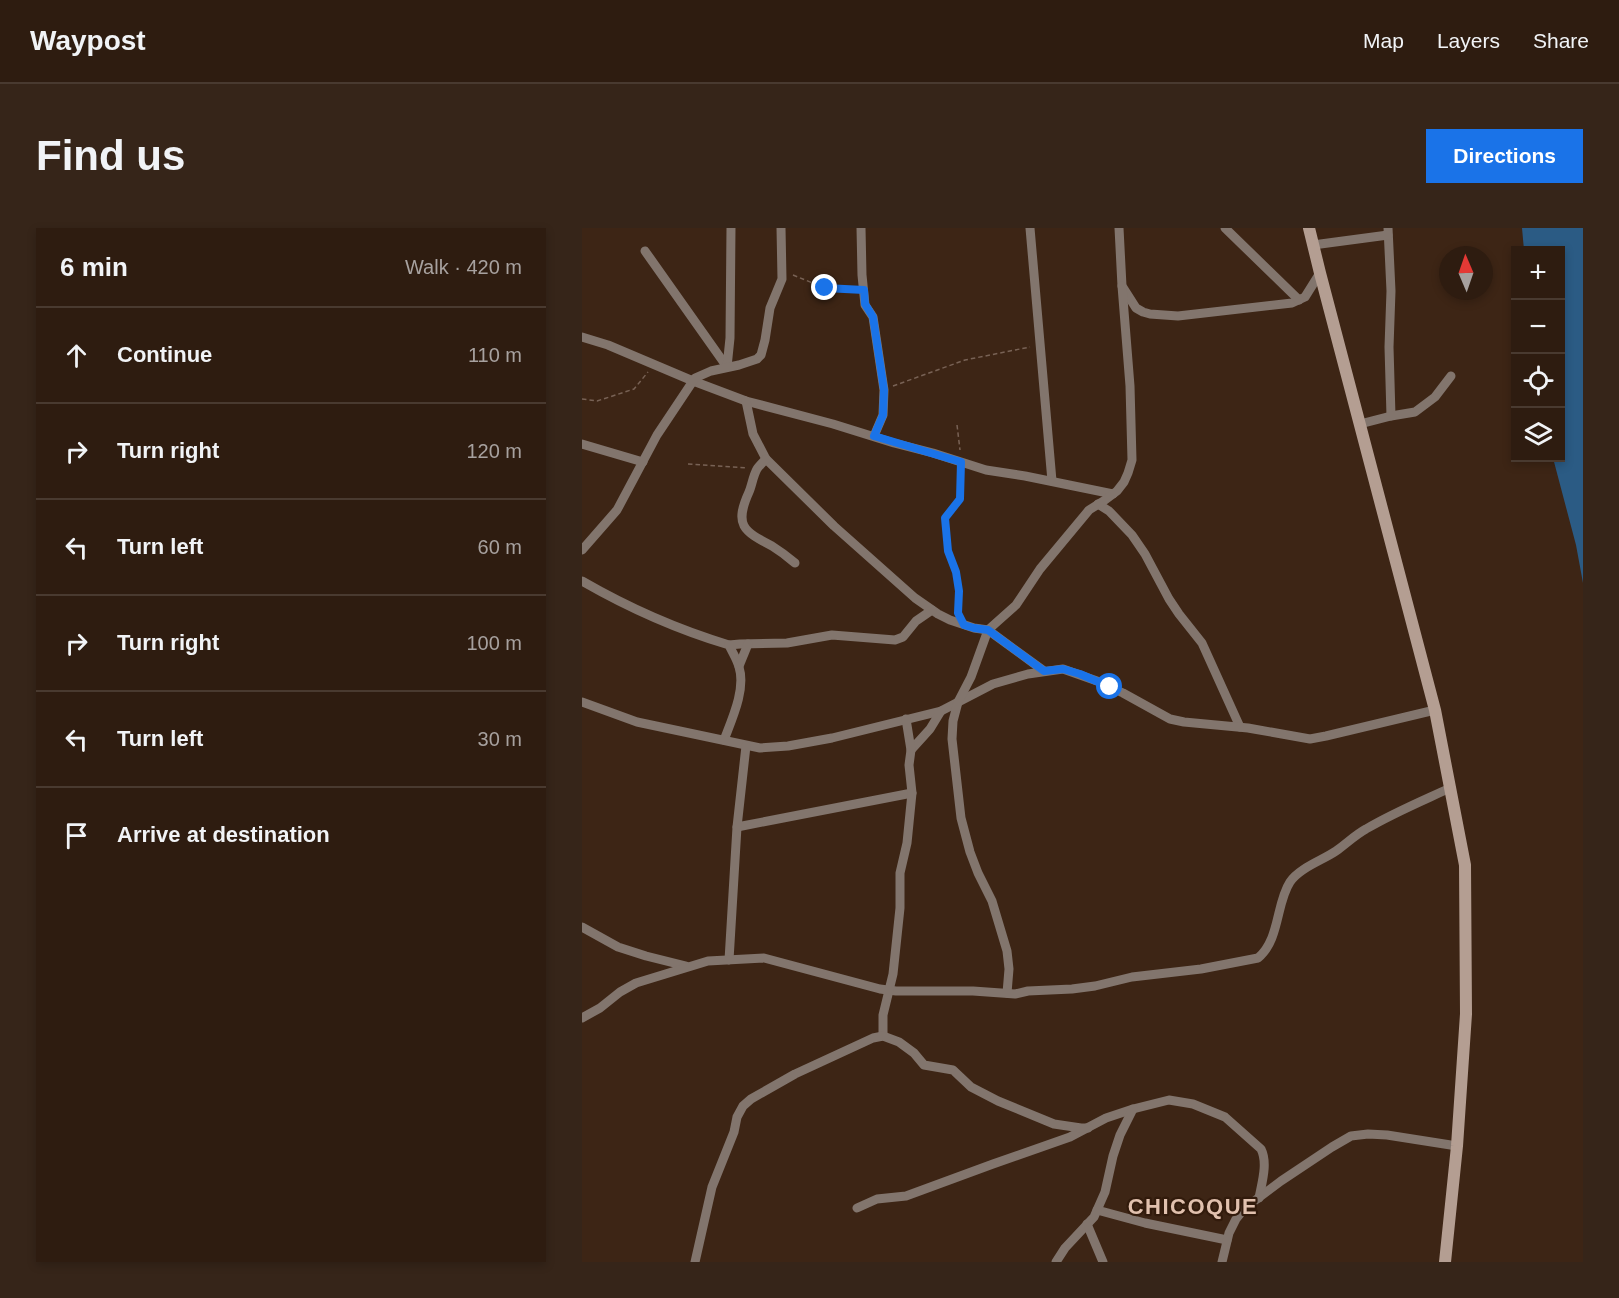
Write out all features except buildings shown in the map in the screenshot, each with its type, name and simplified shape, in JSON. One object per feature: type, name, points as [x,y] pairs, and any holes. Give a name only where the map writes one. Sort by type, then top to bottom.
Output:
[{"type":"street","points":[[727,367],[730,338],[731,228]]},
{"type":"street","points":[[582,550],[617,510],[657,435],[695,378],[711,371],[757,359],[760,355],[770,308],[782,279],[781,228]]},
{"type":"street","points":[[861,228],[865,304],[873,317],[884,390],[883,415],[874,436]]},
{"type":"street","points":[[1030,228],[1052,481]]},
{"type":"street","points":[[1007,993],[1009,969],[1007,951],[992,901],[970,852],[961,818],[952,739],[953,721],[958,702],[971,677],[988,630],[1016,605],[1054,551],[1089,510],[1113,494],[1124,482],[1132,460],[1130,386],[1119,228]]},
{"type":"street","points":[[1225,228],[1299,300]]},
{"type":"street","points":[[1309,228],[1435,710],[1465,865],[1466,1014],[1457,1146],[1445,1262]]},
{"type":"street","points":[[1313,245],[1388,232],[1391,291],[1389,347],[1391,416]]},
{"type":"street","points":[[645,251],[727,367]]},
{"type":"street","points":[[1122,286],[1136,308],[1150,314],[1178,316],[1292,303],[1305,297],[1320,273]]},
{"type":"street","points":[[582,337],[608,345],[746,401],[800,414],[986,470],[1113,494]]},
{"type":"street","points":[[1360,424],[1415,412],[1435,397],[1451,375]]},
{"type":"street","points":[[746,401],[753,434],[766,459],[834,526],[915,598],[932,610],[950,620],[988,630],[1044,671]]},
{"type":"street","points":[[582,444],[643,462]]},
{"type":"street","points":[[766,459],[757,468],[754,482],[743,504],[741,519],[745,530],[795,563]]},
{"type":"street","points":[[1098,504],[1109,511],[1132,535],[1169,599],[1202,643],[1240,727]]},
{"type":"street","points":[[582,581],[619,602],[711,640],[729,645],[787,643],[832,635],[895,640],[903,637],[916,621],[932,610]]},
{"type":"street","points":[[739,666],[748,644]]},
{"type":"street","points":[[724,740],[737,704],[741,680],[739,666],[729,645]]},
{"type":"street","points":[[582,702],[637,722],[760,748],[788,746],[832,738],[941,711],[993,684],[1044,671],[1063,669],[1089,677],[1170,719],[1240,727],[1310,739],[1435,710]]},
{"type":"street","points":[[911,750],[930,729],[941,711]]},
{"type":"street","points":[[883,1036],[883,1015],[893,974],[900,908],[900,873],[907,843],[912,793],[909,765],[911,750],[906,719]]},
{"type":"street","points":[[729,960],[737,827],[746,746]]},
{"type":"street","points":[[582,1018],[636,983],[708,962],[729,960],[764,958],[888,990],[1015,994],[1095,986],[1131,977],[1201,969],[1258,958],[1266,952],[1286,892],[1290,882],[1296,876],[1367,828],[1450,788]]},
{"type":"street","points":[[737,827],[912,793]]},
{"type":"street","points":[[582,927],[618,947],[688,967]]},
{"type":"street","points":[[695,1262],[712,1187],[743,1106],[795,1074],[859,1044],[883,1036],[907,1047],[924,1065],[953,1070],[971,1087],[998,1101],[1054,1124],[1088,1128]]},
{"type":"street","points":[[857,1208],[877,1199],[906,1196],[1070,1137],[1106,1118],[1169,1100],[1193,1104],[1225,1117],[1261,1149],[1264,1155],[1264,1172],[1259,1198]]},
{"type":"street","points":[[1056,1262],[1065,1248],[1094,1217],[1105,1192],[1120,1135],[1133,1109]]},
{"type":"street","points":[[1222,1262],[1229,1233],[1245,1208],[1281,1181],[1351,1136],[1387,1135],[1457,1146]]},
{"type":"street","points":[[1097,1210],[1145,1223],[1227,1240]]},
{"type":"street","points":[[1087,1224],[1103,1262]]},
{"type":"path","points":[[783,271],[825,288],[864,290]]},
{"type":"path","points":[[884,390],[965,360],[1039,346]]},
{"type":"path","points":[[582,399],[597,401],[634,389],[655,365]]},
{"type":"path","points":[[957,424],[961,462],[960,499],[945,518],[945,526],[948,551],[956,572],[959,591],[958,613],[964,625]]},
{"type":"path","points":[[688,464],[757,468]]},
{"type":"water","points":[[1522,228],[1583,228],[1583,583],[1576,545],[1554,462],[1565,462],[1565,246],[1524,246]]},
{"type":"district","name":"CHICOQUE","points":[[1193,1206]]},
{"type":"route","points":[[825,288],[864,290],[865,304],[873,317],[884,390],[883,415],[874,436],[961,462],[960,499],[945,518],[945,526],[948,551],[956,572],[959,591],[958,613],[964,625],[988,630],[1044,671],[1063,669],[1110,687]]}]
